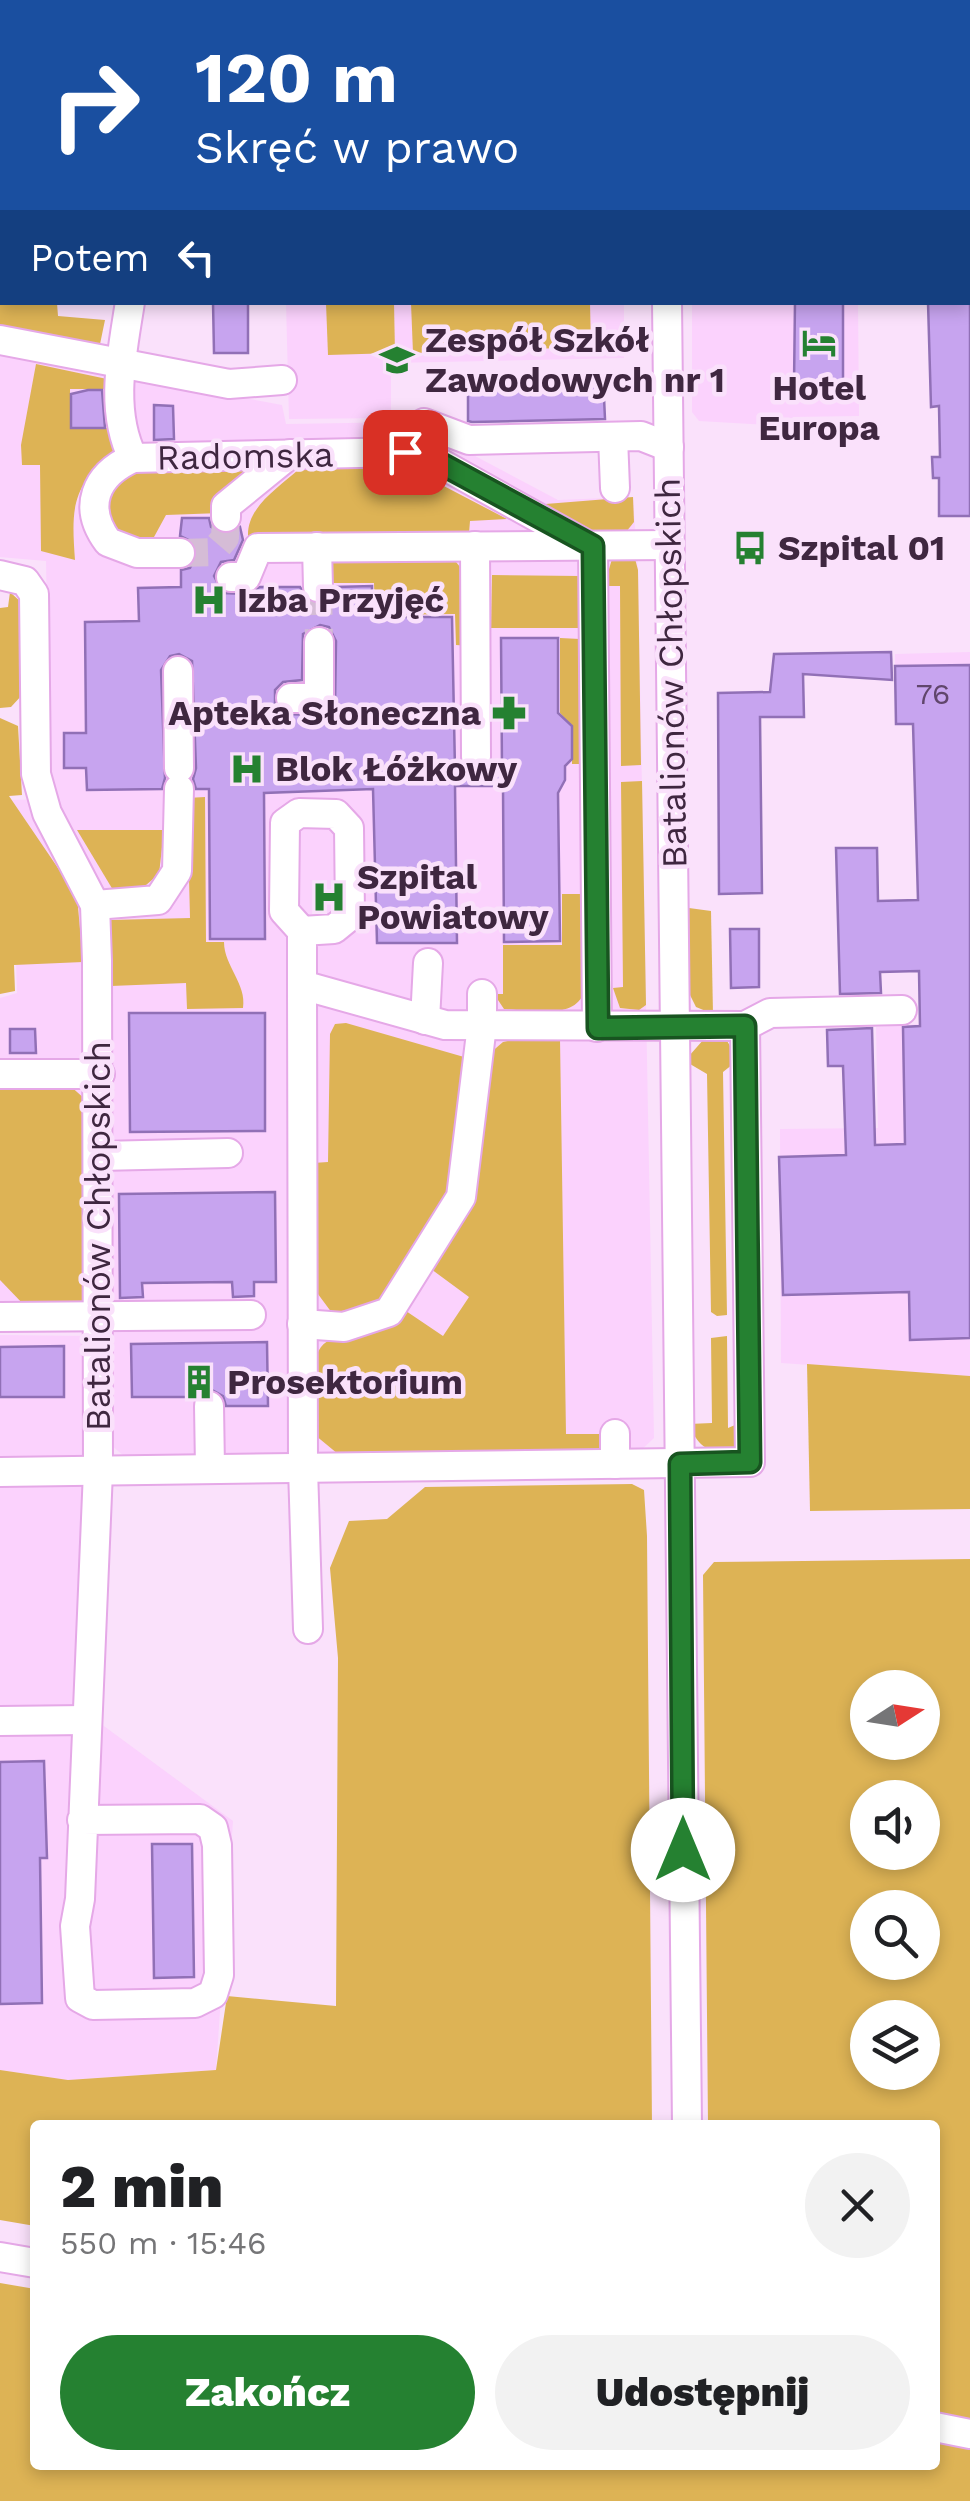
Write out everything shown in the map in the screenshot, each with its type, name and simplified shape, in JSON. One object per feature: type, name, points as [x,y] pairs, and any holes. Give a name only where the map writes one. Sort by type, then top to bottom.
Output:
[{"type":"street","points":[[120,362],[130,305]]},
{"type":"street","name":"Batalionów Chłopskich","points":[[667,305],[687,2120]]},
{"type":"street","name":"Radomska","points":[[0,340],[229,384],[282,380]]},
{"type":"street","name":"Radomska","points":[[120,362],[123,438],[133,458]]},
{"type":"street","points":[[424,423],[469,440],[641,436],[670,447]]},
{"type":"street","points":[[613,437],[615,488]]},
{"type":"street","name":"Radomska","points":[[180,553],[120,550],[98,528],[93,512],[100,480],[113,467],[133,458],[405,452],[427,457],[585,543],[669,545]]},
{"type":"street","points":[[226,517],[226,506],[290,454]]},
{"type":"street","points":[[231,577],[246,577],[258,548],[585,543],[598,1028]]},
{"type":"street","points":[[476,546],[476,758]]},
{"type":"street","points":[[317,547],[318,587]]},
{"type":"street","name":"Batalionów Chłopskich","points":[[0,574],[25,581],[34,594],[36,774],[48,813],[94,905],[100,1074],[98,1470],[680,1464]]},
{"type":"street","points":[[290,698],[319,698],[319,642]]},
{"type":"street","points":[[94,905],[158,900],[177,871],[178,672]]},
{"type":"street","points":[[302,931],[303,1468],[308,1629]]},
{"type":"street","points":[[426,1020],[428,962]]},
{"type":"street","points":[[302,985],[426,1020],[482,1025],[745,1026],[770,1013],[902,1010]]},
{"type":"street","points":[[302,1324],[344,1326],[369,1322],[398,1304],[414,1286],[461,1198],[482,1025],[482,994]]},
{"type":"street","points":[[680,1464],[750,1462],[745,1026]]},
{"type":"street","points":[[0,1074],[100,1074]]},
{"type":"street","points":[[100,1156],[228,1153]]},
{"type":"street","points":[[0,1317],[251,1315]]},
{"type":"street","points":[[209,1406],[210,1468]]},
{"type":"street","points":[[615,1434],[615,1464]]},
{"type":"street","points":[[0,1472],[98,1470],[76,1926],[80,1998],[93,2005],[196,2003],[213,1994],[219,1975],[217,1844],[213,1828],[200,1820],[82,1820]]},
{"type":"street","points":[[0,1721],[86,1720]]},
{"type":"street","points":[[0,2257],[30,2263]]},
{"type":"street","points":[[940,2428],[970,2434]]},
{"type":"shaded area","points":[[0,305],[57,305],[58,316],[105,320],[99,349],[0,331]]},
{"type":"shaded area","name":"Zespół Szkół Zawodowych nr 1","points":[[286,305],[624,305],[624,358],[391,363],[391,418],[289,419]]},
{"type":"shaded area","points":[[326,305],[394,305],[395,353],[328,355]]},
{"type":"shaded area","points":[[411,305],[590,305],[591,347],[413,353]]},
{"type":"shaded area","points":[[692,305],[858,305],[859,416],[793,417],[792,426],[699,421],[692,412]]},
{"type":"shaded area","name":"Szpital Powiatowy","points":[[0,352],[282,405],[286,424],[411,422],[558,500],[633,497],[638,571],[654,1438],[638,1453],[124,1456],[112,1446],[111,1332],[0,1333],[0,998],[17,993],[11,800],[50,799],[46,561],[0,557]]},
{"type":"shaded area","points":[[36,364],[107,379],[107,389],[70,389],[70,428],[107,428],[115,451],[90,475],[77,498],[75,560],[41,551],[40,465],[22,465],[21,445]]},
{"type":"shaded area","points":[[256,465],[221,513],[166,515],[154,537],[148,539],[132,538],[111,529],[105,489],[123,470]]},
{"type":"shaded area","points":[[298,470],[415,471],[507,519],[470,521],[469,533],[248,536],[258,507]]},
{"type":"shaded area","points":[[633,497],[634,522],[626,532],[592,533],[533,505]]},
{"type":"shaded area","points":[[634,555],[638,570],[641,765],[621,766],[620,586],[604,586],[612,559]]},
{"type":"shaded area","points":[[456,562],[469,578],[470,646],[456,645],[455,614],[375,615],[374,583],[327,583],[327,563]]},
{"type":"shaded area","points":[[492,575],[580,576],[580,628],[491,628]]},
{"type":"shaded area","points":[[10,592],[24,605],[22,695],[11,707],[0,708],[0,608],[8,607]]},
{"type":"shaded area","points":[[560,638],[580,639],[580,764],[572,764],[572,726],[560,713]]},
{"type":"shaded area","points":[[970,652],[970,1376],[781,1363],[780,1129],[878,1128],[876,1027],[922,1024],[915,722],[896,722],[895,654]]},
{"type":"shaded area","points":[[0,718],[18,726],[22,795],[9,796],[77,896],[83,962],[14,965],[15,991],[0,994]]},
{"type":"shaded area","points":[[642,781],[646,1005],[639,1010],[620,1008],[613,988],[623,987],[621,782]]},
{"type":"shaded area","points":[[205,797],[206,942],[224,942],[242,991],[243,1008],[187,1009],[186,983],[111,986],[110,920],[190,918],[187,798]]},
{"type":"shaded area","points":[[77,830],[164,830],[159,874],[139,891],[113,890]]},
{"type":"shaded area","points":[[562,894],[581,894],[583,995],[577,1003],[559,1011],[504,1009],[494,994],[503,994],[503,945],[562,945]]},
{"type":"shaded area","points":[[689,908],[711,911],[713,1014],[696,1007],[689,993]]},
{"type":"shaded area","points":[[346,1023],[464,1057],[452,1190],[388,1301],[363,1317],[332,1313],[315,1290],[313,1163],[328,1162],[330,1034],[335,1024]]},
{"type":"shaded area","points":[[560,1039],[566,1434],[600,1434],[600,1454],[338,1454],[315,1435],[313,1384],[317,1355],[326,1342],[377,1331],[403,1309],[443,1336],[469,1297],[431,1269],[489,1054],[503,1042]]},
{"type":"shaded area","points":[[704,1039],[726,1039],[738,1060],[723,1072],[727,1315],[717,1316],[711,1312],[707,1074],[690,1064],[689,1056]]},
{"type":"shaded area","points":[[0,1084],[68,1084],[86,1100],[85,1301],[25,1306],[0,1280]]},
{"type":"shaded area","points":[[0,1335],[89,1336],[78,1707],[233,1821],[216,2070],[68,2080],[0,2070]]},
{"type":"shaded area","points":[[727,1336],[728,1428],[742,1422],[737,1446],[729,1453],[703,1446],[689,1424],[712,1423],[711,1338]]},
{"type":"shaded area","points":[[807,1364],[970,1376],[970,1509],[810,1511]]},
{"type":"shaded area","points":[[632,1484],[644,1490],[652,2120],[30,2120],[30,2225],[0,2220],[0,2070],[68,2080],[216,2070],[227,1996],[336,2006],[338,1658],[330,1568],[349,1521],[387,1519],[425,1487]]},
{"type":"shaded area","points":[[970,1559],[970,2501],[0,2501],[0,2283],[30,2288],[30,2470],[940,2470],[940,2120],[708,2120],[703,1575],[714,1562]]},
{"type":"building","points":[[213,305],[248,305],[248,353],[214,353]]},
{"type":"building","name":"Hotel Europa","points":[[795,305],[843,305],[843,385],[794,384]]},
{"type":"building","points":[[928,305],[970,305],[970,516],[939,516],[939,478],[933,478],[932,457],[940,457],[939,406],[931,407]]},
{"type":"building","points":[[468,376],[603,376],[605,419],[468,421]]},
{"type":"building","points":[[102,390],[105,428],[71,428],[71,394]]},
{"type":"building","points":[[154,405],[173,406],[174,439],[154,440]]},
{"type":"building","name":"Szpital Powiatowy","points":[[182,518],[209,518],[211,527],[225,534],[240,527],[243,540],[234,560],[221,562],[214,576],[223,593],[246,594],[260,587],[300,587],[309,602],[319,604],[333,596],[335,587],[372,586],[372,617],[452,617],[455,770],[477,774],[502,770],[501,638],[558,638],[558,713],[572,726],[572,759],[565,766],[565,780],[558,793],[560,941],[504,942],[503,786],[455,786],[457,943],[377,943],[373,789],[264,793],[265,939],[210,939],[209,789],[196,789],[193,779],[196,768],[192,661],[179,654],[170,656],[161,670],[165,778],[162,789],[87,790],[86,768],[64,768],[64,733],[86,733],[85,622],[139,621],[138,588],[181,587],[181,570],[190,568],[197,554],[195,543],[180,536]],"holes":[[[320,625],[329,627],[336,641],[335,706],[320,715],[283,714],[275,706],[275,690],[283,682],[302,680],[303,634]]]},
{"type":"building","points":[[891,652],[892,680],[803,674],[804,717],[760,717],[762,893],[719,894],[718,693],[770,692],[774,654]]},
{"type":"building","points":[[970,665],[970,1338],[910,1340],[909,1292],[783,1295],[779,1157],[846,1155],[843,1066],[828,1066],[827,1030],[872,1028],[875,1145],[905,1144],[903,1027],[920,1026],[919,971],[880,972],[881,993],[840,994],[836,848],[877,848],[878,901],[918,900],[913,724],[896,724],[895,666]]},
{"type":"building","points":[[730,929],[759,929],[759,987],[731,988]]},
{"type":"building","points":[[129,1013],[265,1013],[265,1131],[130,1132]]},
{"type":"building","points":[[10,1029],[35,1029],[36,1053],[10,1053]]},
{"type":"building","points":[[275,1192],[276,1282],[254,1282],[254,1296],[233,1297],[232,1282],[142,1283],[143,1297],[120,1298],[119,1194]]},
{"type":"building","name":"Prosektorium","points":[[267,1342],[268,1406],[226,1406],[223,1396],[210,1389],[194,1397],[132,1397],[131,1344]]},
{"type":"building","points":[[64,1346],[64,1397],[0,1397],[0,1347]]},
{"type":"building","points":[[44,1761],[47,1858],[40,1858],[42,2003],[0,2004],[0,1762]]},
{"type":"building","points":[[152,1844],[192,1844],[194,1977],[154,1978]]},
{"type":"tunnel","points":[[180,553],[213,552],[225,538],[226,517]]},
{"type":"tunnel","points":[[318,587],[319,642]]},
{"type":"place","name":"Hotel Europa","points":[[819,343]]},
{"type":"place","name":"Zespół Szkół Zawodowych nr 1","points":[[397,360]]},
{"type":"place","name":"Szpital 01","points":[[750,548]]},
{"type":"place","name":"Izba Przyjęć","points":[[209,600]]},
{"type":"place","name":"Apteka Słoneczna","points":[[509,713]]},
{"type":"place","name":"Blok Łóżkowy","points":[[247,769]]},
{"type":"place","name":"Szpital Powiatowy","points":[[329,897]]},
{"type":"place","name":"Prosektorium","points":[[199,1382]]},
{"type":"route","points":[[405,452],[438,462],[593,546],[598,1028],[745,1026],[750,1462],[680,1464],[683,1850]]}]
